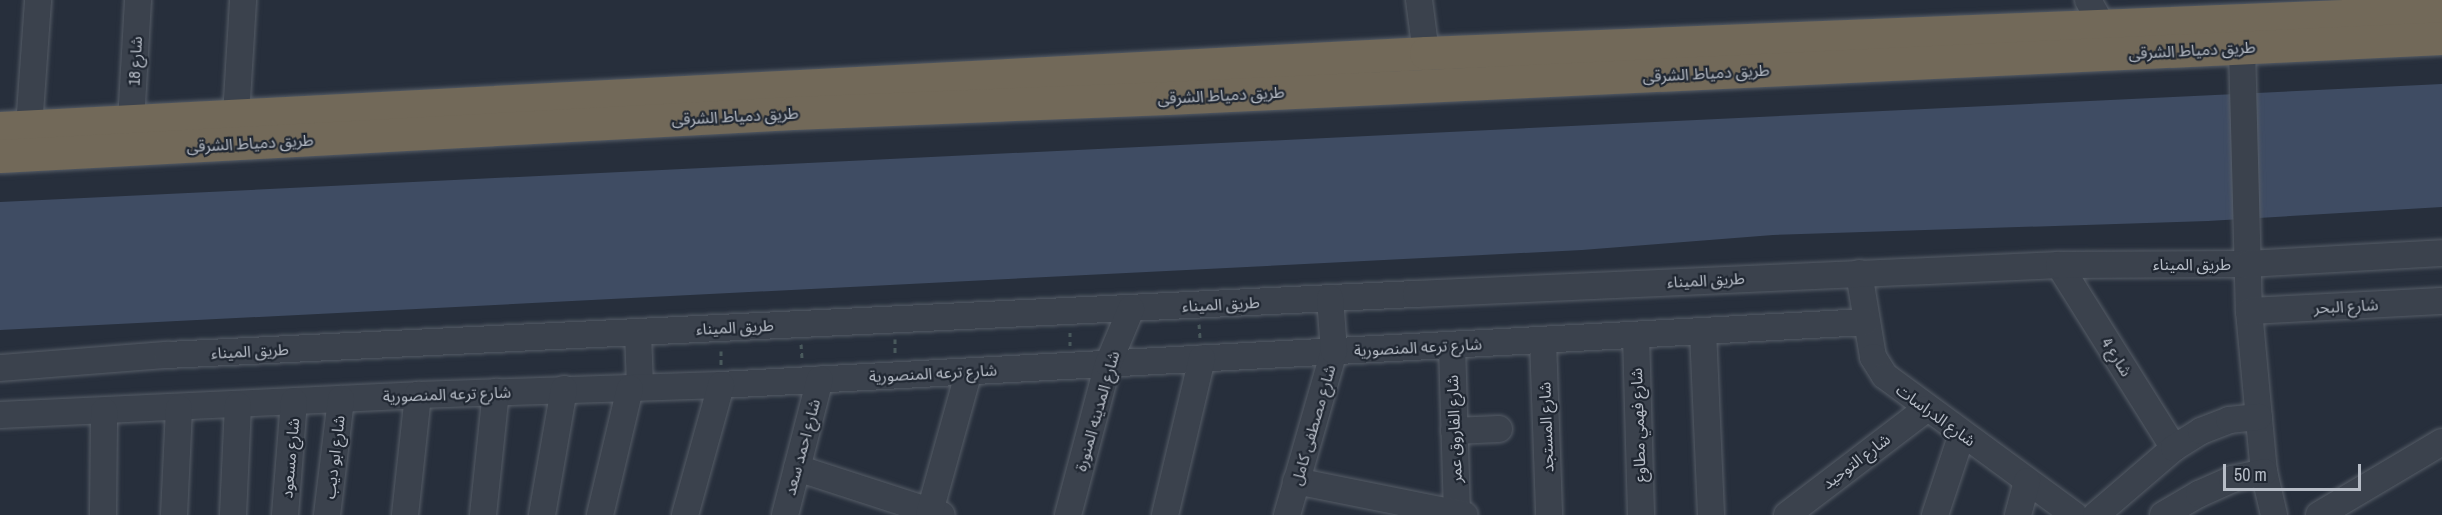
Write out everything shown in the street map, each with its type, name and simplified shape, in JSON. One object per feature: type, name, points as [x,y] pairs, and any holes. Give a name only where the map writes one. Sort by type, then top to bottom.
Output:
[{"type":"highway","name":"طريق دمياط الشرقى","points":[[15,128],[236,116],[792,99],[2442,12]]},
{"type":"highway","name":"طريق دمياط الشرقى","points":[[0,156],[1426,53],[2095,14],[2442,38]]},
{"type":"street","points":[[15,128],[38,0]]},
{"type":"street","name":"شارع 18","points":[[131,122],[138,0]]},
{"type":"street","points":[[236,116],[243,0]]},
{"type":"street","points":[[1419,0],[1426,53]]},
{"type":"street","points":[[2240,23],[2249,311],[2264,472],[2274,515]]},
{"type":"street","name":"طريق الميناء","points":[[0,368],[166,355],[1859,273],[2059,265],[2247,264],[2442,253]]},
{"type":"street","name":"شارع 4","points":[[2059,265],[2174,448]]},
{"type":"street","name":"شارع الدراسات","points":[[1859,273],[1865,322],[1873,357],[1885,376],[1926,409],[2074,515]]},
{"type":"street","name":"شارع مصطفى كامل","points":[[1287,515],[1334,351],[1330,298]]},
{"type":"street","name":"شارع البحر","points":[[2249,311],[2442,301]]},
{"type":"street","name":"شارع المدينه المنورة","points":[[1068,515],[1108,363],[1131,309]]},
{"type":"street","name":"شارع ترعه المنصورية","points":[[0,416],[564,389],[721,385],[1865,322]]},
{"type":"street","points":[[1703,331],[1711,515]]},
{"type":"street","points":[[600,515],[635,387],[638,332]]},
{"type":"street","name":"شارع فهمي مطاوع","points":[[1636,335],[1641,515]]},
{"type":"street","name":"شارع المستجد","points":[[1543,340],[1549,515]]},
{"type":"street","name":"شارع الفاروق عمر","points":[[1452,345],[1454,431],[1461,514]]},
{"type":"street","points":[[1165,515],[1202,358]]},
{"type":"street","points":[[797,468],[934,514],[969,371]]},
{"type":"street","name":"شارع احمد سعد","points":[[784,515],[797,468],[811,380]]},
{"type":"street","points":[[685,515],[721,385]]},
{"type":"street","points":[[542,515],[564,389]]},
{"type":"street","points":[[483,515],[496,392]]},
{"type":"street","points":[[405,515],[418,396]]},
{"type":"street","name":"شارع ابو ديب","points":[[327,515],[341,399]]},
{"type":"street","name":"شارع مسعود","points":[[285,515],[294,401]]},
{"type":"street","points":[[233,515],[238,405]]},
{"type":"street","points":[[174,515],[179,408]]},
{"type":"street","name":"شارع التوحيد","points":[[1787,515],[1926,409]]},
{"type":"street","points":[[103,515],[104,411]]},
{"type":"street","points":[[2096,515],[2174,448],[2201,431],[2229,420],[2259,417]]},
{"type":"street","points":[[1454,431],[1499,429]]},
{"type":"street","points":[[1935,515],[1962,434]]},
{"type":"street","points":[[2319,515],[2442,441]]},
{"type":"street","points":[[2163,515],[2199,494],[2232,479],[2264,472]]},
{"type":"street","points":[[1296,481],[1461,514]]},
{"type":"street","points":[[2018,515],[2027,481]]},
{"type":"path","points":[[1198,305],[1202,358]]},
{"type":"path","points":[[1069,366],[1071,311]]},
{"type":"path","points":[[895,320],[895,375]]},
{"type":"path","points":[[801,324],[811,380]]},
{"type":"path","points":[[720,328],[721,385]]},
{"type":"water","points":[[2442,84],[2442,207],[2208,221],[1773,235],[1582,250],[0,330],[0,202]]}]
